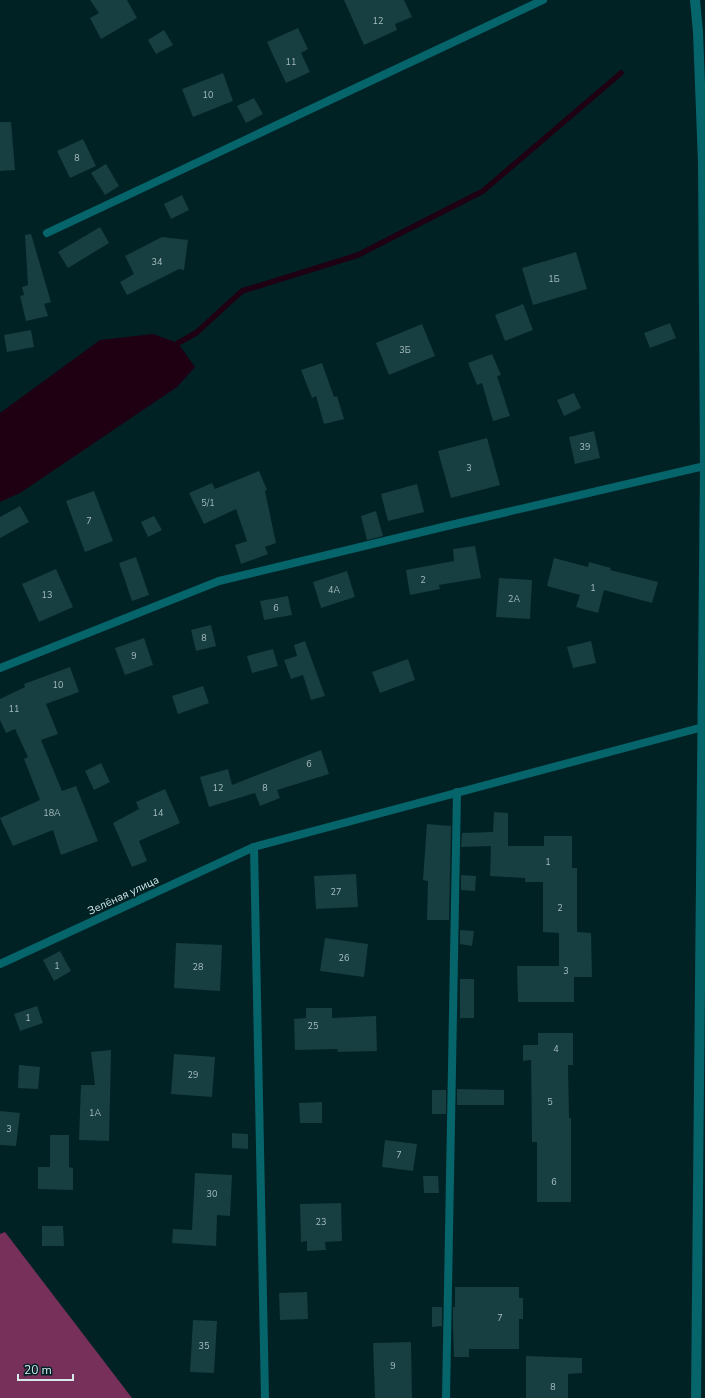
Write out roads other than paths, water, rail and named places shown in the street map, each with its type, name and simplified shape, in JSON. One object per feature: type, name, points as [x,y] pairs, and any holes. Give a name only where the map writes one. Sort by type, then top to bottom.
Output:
[{"type":"street","points":[[694,0],[698,32],[703,163],[704,466],[703,727],[696,1398]]},
{"type":"lane","points":[[47,233],[543,0]]},
{"type":"lane","points":[[0,668],[220,581],[443,526],[704,466]]},
{"type":"lane","name":"Зелёная улица","points":[[0,964],[254,847],[703,727]]},
{"type":"lane","points":[[446,1398],[456,792]]},
{"type":"lane","points":[[254,847],[265,1398]]},
{"type":"waterway","points":[[178,343],[196,333],[242,291],[358,255],[483,191],[621,73]]}]
